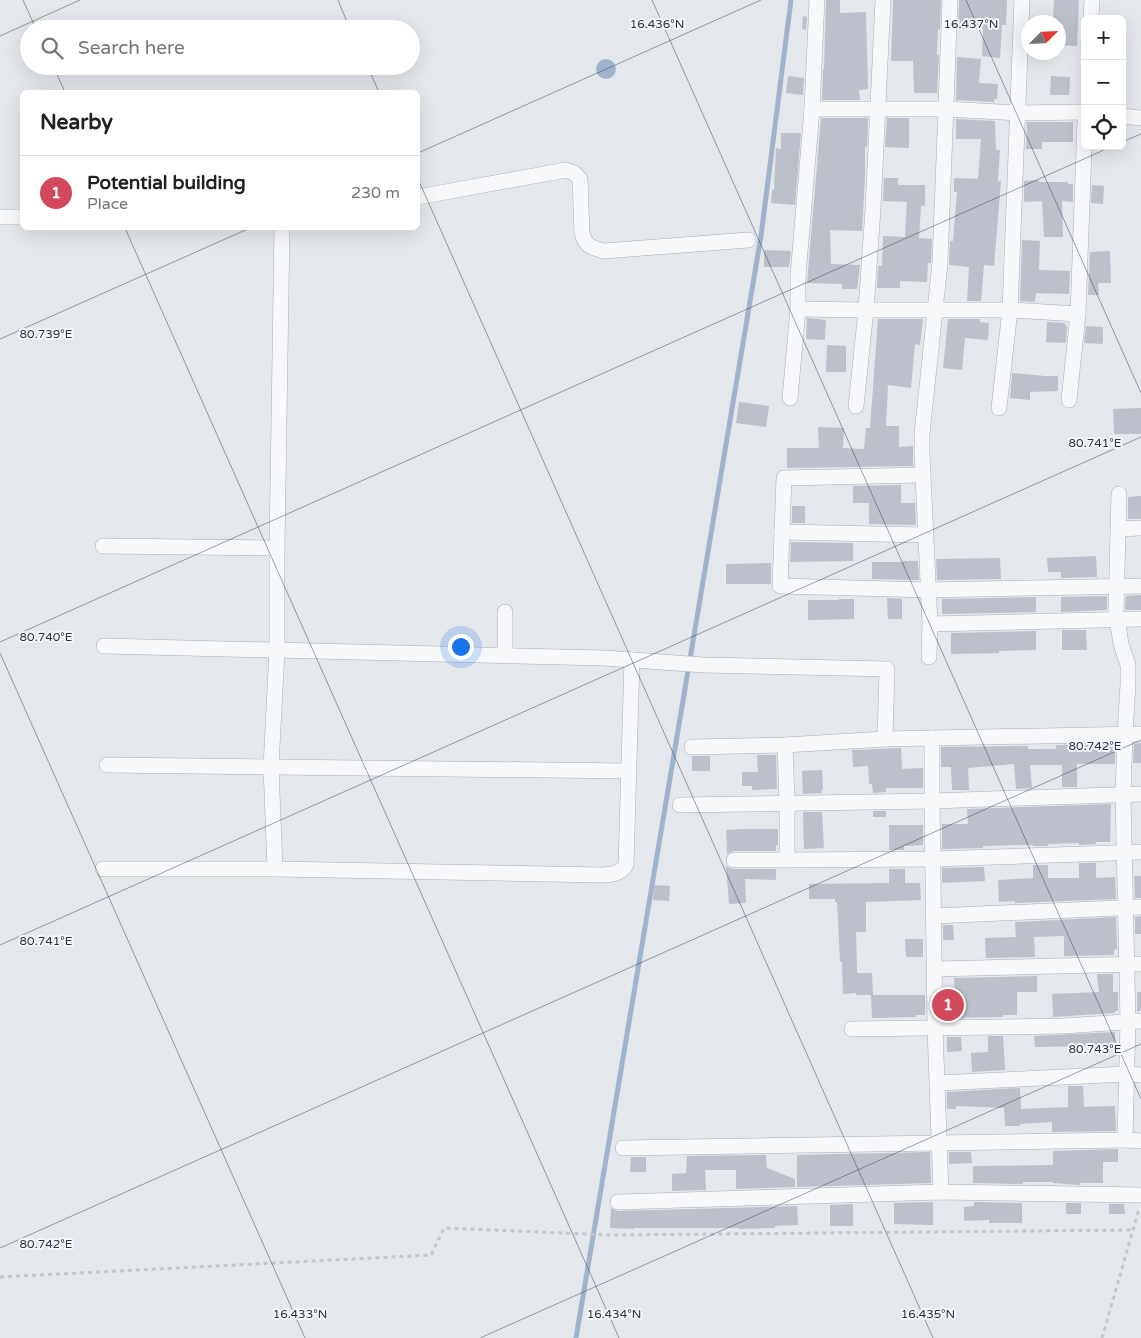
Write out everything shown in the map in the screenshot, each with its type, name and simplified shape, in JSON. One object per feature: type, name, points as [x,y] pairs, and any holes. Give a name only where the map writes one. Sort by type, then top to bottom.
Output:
[{"type":"street","points":[[790,398],[812,109],[816,0]]},
{"type":"street","points":[[856,406],[866,310],[873,209],[883,0]]},
{"type":"street","points":[[929,657],[930,624],[922,434],[940,263],[950,0]]},
{"type":"street","points":[[999,408],[1010,310],[1022,0]]},
{"type":"street","points":[[1091,15],[1092,0]]},
{"type":"street","points":[[812,109],[877,108],[1019,113],[1081,112]]},
{"type":"street","points":[[1126,116],[1141,118]]},
{"type":"street","points":[[1069,400],[1078,314],[1084,150]]},
{"type":"street","points":[[420,197],[566,170],[574,173],[580,179],[582,234],[585,242],[592,248],[604,251],[748,240]]},
{"type":"street","points":[[0,217],[20,217]]},
{"type":"street","points":[[275,869],[271,767],[276,650],[282,230]]},
{"type":"street","points":[[798,309],[1010,310],[1078,314]]},
{"type":"street","points":[[923,475],[784,478],[780,586],[928,590],[1141,586]]},
{"type":"street","points":[[1119,494],[1116,612],[1121,644],[1135,683],[1125,734],[1123,795],[1125,907],[1134,964],[1134,1075],[1125,1140]]},
{"type":"street","points":[[1118,529],[1141,528]]},
{"type":"street","points":[[782,532],[926,535]]},
{"type":"street","points":[[103,546],[277,548]]},
{"type":"street","points":[[505,612],[505,656]]},
{"type":"street","points":[[930,624],[1141,620]]},
{"type":"street","points":[[104,646],[604,658],[704,665],[887,669],[885,739]]},
{"type":"street","points":[[103,869],[275,869],[616,874],[622,871],[626,865],[632,660]]},
{"type":"street","points":[[692,747],[784,745],[885,739],[1141,734]]},
{"type":"street","points":[[932,738],[935,1028],[941,1192]]},
{"type":"street","points":[[784,745],[787,860]]},
{"type":"street","points":[[107,765],[629,771]]},
{"type":"street","points":[[680,805],[932,801],[1141,794]]},
{"type":"street","points":[[734,860],[933,859],[1141,852]]},
{"type":"street","points":[[934,916],[1141,907]]},
{"type":"street","points":[[934,969],[1134,964]]},
{"type":"street","points":[[852,1028],[1063,1026],[1134,1021]]},
{"type":"street","points":[[937,1083],[1134,1075]]},
{"type":"street","points":[[623,1148],[1141,1141]]},
{"type":"street","points":[[618,1202],[941,1192],[1141,1195]]},
{"type":"path","points":[[1102,1338],[1141,1204]]},
{"type":"path","points":[[0,1277],[430,1255],[444,1228],[610,1235],[1134,1230]]},
{"type":"water","points":[[606,59],[613,62],[616,69],[613,76],[606,79],[599,76],[596,69],[599,62]]},
{"type":"building","points":[[826,0],[840,0],[840,13],[866,12],[868,89],[859,90],[860,100],[822,100]]},
{"type":"building","points":[[893,0],[941,0],[940,29],[938,29],[937,93],[914,93],[913,61],[891,61]]},
{"type":"building","points":[[959,0],[1007,0],[1006,25],[1002,25],[1000,58],[982,56],[983,29],[958,29]]},
{"type":"building","points":[[1054,0],[1079,0],[1077,46],[1066,45],[1066,15],[1053,15]]},
{"type":"building","points":[[803,16],[807,17],[806,30],[802,29]]},
{"type":"building","points":[[957,57],[981,59],[979,83],[998,84],[997,99],[994,99],[994,102],[956,100]]},
{"type":"building","points":[[788,76],[804,78],[803,95],[786,93]]},
{"type":"building","points":[[1051,76],[1070,77],[1069,95],[1050,95]]},
{"type":"building","points":[[821,118],[868,118],[862,231],[830,230],[831,264],[860,265],[857,289],[842,289],[842,284],[807,283]]},
{"type":"building","points":[[887,118],[909,118],[909,148],[885,147]]},
{"type":"building","points":[[956,119],[995,121],[996,150],[1000,150],[998,181],[1001,181],[994,266],[984,265],[981,301],[967,301],[969,267],[949,265],[950,241],[953,241],[957,192],[954,192],[954,178],[978,179],[981,139],[956,139]]},
{"type":"building","points":[[1027,122],[1073,122],[1073,142],[1042,142],[1042,149],[1026,149]]},
{"type":"building","points":[[781,133],[801,133],[795,205],[771,203],[772,190],[774,190],[776,148],[781,149]]},
{"type":"building","points":[[884,178],[898,178],[898,185],[925,185],[925,206],[921,206],[919,238],[932,239],[931,263],[928,263],[927,282],[900,281],[900,288],[877,288],[878,266],[882,266],[883,236],[905,237],[907,202],[883,201]]},
{"type":"building","points":[[1039,180],[1039,182],[1068,182],[1068,184],[1073,184],[1073,202],[1062,201],[1063,237],[1044,237],[1042,201],[1024,202],[1024,181]]},
{"type":"building","points":[[1092,185],[1104,186],[1103,204],[1091,203]]},
{"type":"building","points":[[1022,240],[1040,241],[1039,270],[1070,271],[1069,294],[1036,293],[1035,302],[1020,301]]},
{"type":"building","points":[[764,250],[791,251],[789,267],[764,267]]},
{"type":"building","points":[[1110,251],[1111,283],[1098,283],[1099,295],[1088,295],[1090,252]]},
{"type":"building","points":[[807,318],[826,320],[825,340],[806,339]]},
{"type":"building","points":[[878,319],[923,319],[920,345],[915,344],[911,388],[888,385],[886,426],[899,426],[899,447],[913,446],[913,466],[787,468],[787,448],[819,448],[818,427],[844,428],[843,448],[864,449],[866,428],[870,428]]},
{"type":"building","points":[[948,319],[980,319],[980,322],[989,323],[988,340],[965,338],[962,370],[943,368]]},
{"type":"building","points":[[1047,322],[1065,323],[1067,326],[1066,343],[1046,342]]},
{"type":"building","points":[[1086,326],[1103,327],[1103,344],[1084,343]]},
{"type":"building","points":[[827,345],[846,346],[846,372],[826,372]]},
{"type":"building","points":[[1012,373],[1058,376],[1058,391],[1030,392],[1030,400],[1010,398]]},
{"type":"building","points":[[739,402],[769,406],[766,427],[736,423]]},
{"type":"building","points":[[1141,408],[1141,434],[1114,434],[1113,409]]},
{"type":"building","points":[[901,485],[901,503],[915,503],[916,525],[869,524],[869,503],[853,503],[853,486]]},
{"type":"building","points":[[1141,496],[1141,519],[1128,519],[1128,497]]},
{"type":"building","points":[[792,506],[805,506],[805,523],[792,523]]},
{"type":"building","points":[[791,542],[853,543],[853,561],[790,562]]},
{"type":"building","points":[[1096,556],[1097,577],[1061,578],[1061,572],[1048,572],[1047,558]]},
{"type":"building","points":[[1000,558],[1001,579],[937,580],[936,559]]},
{"type":"building","points":[[918,561],[919,580],[872,579],[872,562]]},
{"type":"building","points":[[771,563],[771,584],[726,584],[726,564]]},
{"type":"building","points":[[1141,595],[1141,610],[1125,610],[1126,596]]},
{"type":"building","points":[[1107,596],[1107,610],[1061,612],[1061,597]]},
{"type":"building","points":[[1036,597],[1036,612],[942,614],[942,599]]},
{"type":"building","points":[[887,598],[902,599],[902,619],[888,619]]},
{"type":"building","points":[[854,599],[854,619],[808,620],[808,600]]},
{"type":"building","points":[[1062,630],[1086,630],[1087,650],[1062,650]]},
{"type":"building","points":[[1036,631],[1036,650],[951,654],[951,633]]},
{"type":"building","points":[[1141,743],[1141,763],[1133,763],[1134,744]]},
{"type":"building","points":[[1115,744],[1115,764],[1077,764],[1077,787],[1062,787],[1062,765],[1030,765],[1032,788],[1016,789],[1014,764],[968,768],[969,790],[952,790],[951,767],[941,767],[941,747],[1028,746],[1028,749],[1056,749],[1056,745]]},
{"type":"building","points":[[901,748],[902,769],[923,768],[923,788],[886,788],[886,792],[873,793],[872,784],[869,784],[868,766],[853,767],[852,750]]},
{"type":"building","points":[[757,755],[776,755],[777,789],[752,790],[752,786],[742,786],[742,772],[758,772]]},
{"type":"building","points":[[692,756],[710,756],[710,771],[692,771]]},
{"type":"building","points":[[822,770],[822,793],[803,794],[802,771]]},
{"type":"building","points":[[1111,804],[1110,842],[1079,845],[1079,843],[1048,844],[1048,846],[1017,845],[942,849],[942,824],[968,824],[967,809]]},
{"type":"building","points":[[873,811],[886,811],[886,817],[873,817]]},
{"type":"building","points":[[803,812],[822,812],[824,848],[804,849]]},
{"type":"building","points":[[889,825],[923,825],[923,845],[904,846],[904,850],[889,850]]},
{"type":"building","points":[[778,829],[776,851],[734,851],[727,854],[726,830]]},
{"type":"building","points":[[1079,863],[1096,863],[1096,878],[1115,877],[1116,899],[999,902],[998,880],[1033,878],[1033,865],[1048,865],[1048,878],[1079,878]]},
{"type":"building","points":[[726,866],[734,869],[776,869],[776,880],[745,879],[746,903],[729,904]]},
{"type":"building","points":[[984,867],[985,881],[942,883],[942,868]]},
{"type":"building","points":[[889,869],[905,869],[905,883],[920,883],[921,900],[866,902],[866,932],[856,932],[857,973],[872,973],[873,995],[843,994],[837,902],[835,902],[835,899],[809,899],[809,884],[889,883]]},
{"type":"building","points":[[1134,876],[1141,876],[1141,898],[1135,898]]},
{"type":"building","points":[[654,885],[670,886],[669,901],[653,900]]},
{"type":"building","points":[[1141,916],[1141,934],[1135,934],[1135,917]]},
{"type":"building","points":[[1116,917],[1117,949],[1114,950],[1114,955],[1064,956],[1064,936],[1034,937],[1035,957],[986,958],[985,938],[1016,937],[1015,922]]},
{"type":"building","points":[[943,925],[953,925],[954,940],[943,940]]},
{"type":"building","points":[[905,939],[923,939],[923,957],[906,957]]},
{"type":"building","points":[[1097,974],[1113,974],[1113,992],[1118,992],[1118,1011],[1115,1011],[1115,1013],[1053,1017],[1052,994],[1099,992]]},
{"type":"building","points":[[1037,976],[1037,992],[1017,992],[1017,1015],[946,1018],[944,1014],[944,995],[955,995],[954,978]]},
{"type":"building","points":[[1137,992],[1141,992],[1141,1011],[1137,1011]]},
{"type":"building","points":[[871,995],[925,995],[925,1015],[872,1018]]},
{"type":"building","points":[[1115,1032],[1115,1048],[1099,1048],[1099,1046],[1035,1047],[1034,1036]]},
{"type":"building","points":[[988,1036],[1003,1036],[1005,1070],[972,1072],[971,1053],[988,1052]]},
{"type":"building","points":[[947,1037],[961,1037],[962,1051],[947,1052]]},
{"type":"building","points":[[1068,1086],[1083,1086],[1084,1107],[1115,1106],[1116,1131],[1052,1132],[1052,1122],[1005,1126],[1004,1108],[956,1106],[956,1109],[947,1109],[947,1092],[1020,1088],[1021,1109],[1068,1107]]},
{"type":"building","points":[[1118,1149],[1118,1162],[1103,1162],[1103,1183],[1080,1183],[1080,1185],[1053,1182],[1023,1182],[1023,1184],[973,1183],[973,1166],[1053,1165],[1053,1151]]},
{"type":"building","points":[[930,1152],[931,1183],[797,1187],[797,1155]]},
{"type":"building","points":[[949,1152],[971,1152],[972,1163],[949,1164]]},
{"type":"building","points":[[766,1155],[767,1168],[795,1179],[795,1187],[736,1189],[736,1170],[705,1170],[706,1190],[672,1191],[672,1174],[686,1173],[687,1156]]},
{"type":"building","points":[[631,1157],[646,1157],[646,1172],[630,1172]]},
{"type":"building","points":[[933,1202],[933,1225],[894,1224],[894,1203]]},
{"type":"building","points":[[974,1202],[1022,1203],[1022,1223],[989,1223],[989,1220],[964,1221],[964,1207],[974,1206]]},
{"type":"building","points":[[1066,1203],[1081,1203],[1081,1214],[1066,1214]]},
{"type":"building","points":[[853,1204],[853,1226],[830,1226],[830,1205]]},
{"type":"building","points":[[1109,1204],[1124,1204],[1125,1214],[1109,1214]]},
{"type":"building","points":[[797,1206],[798,1225],[775,1226],[775,1228],[610,1228],[611,1208],[618,1211]]},
{"type":"waterway","points":[[576,1338],[761,236],[791,0]]},
{"type":"place","name":"Potential building","points":[[948,1005]]}]
